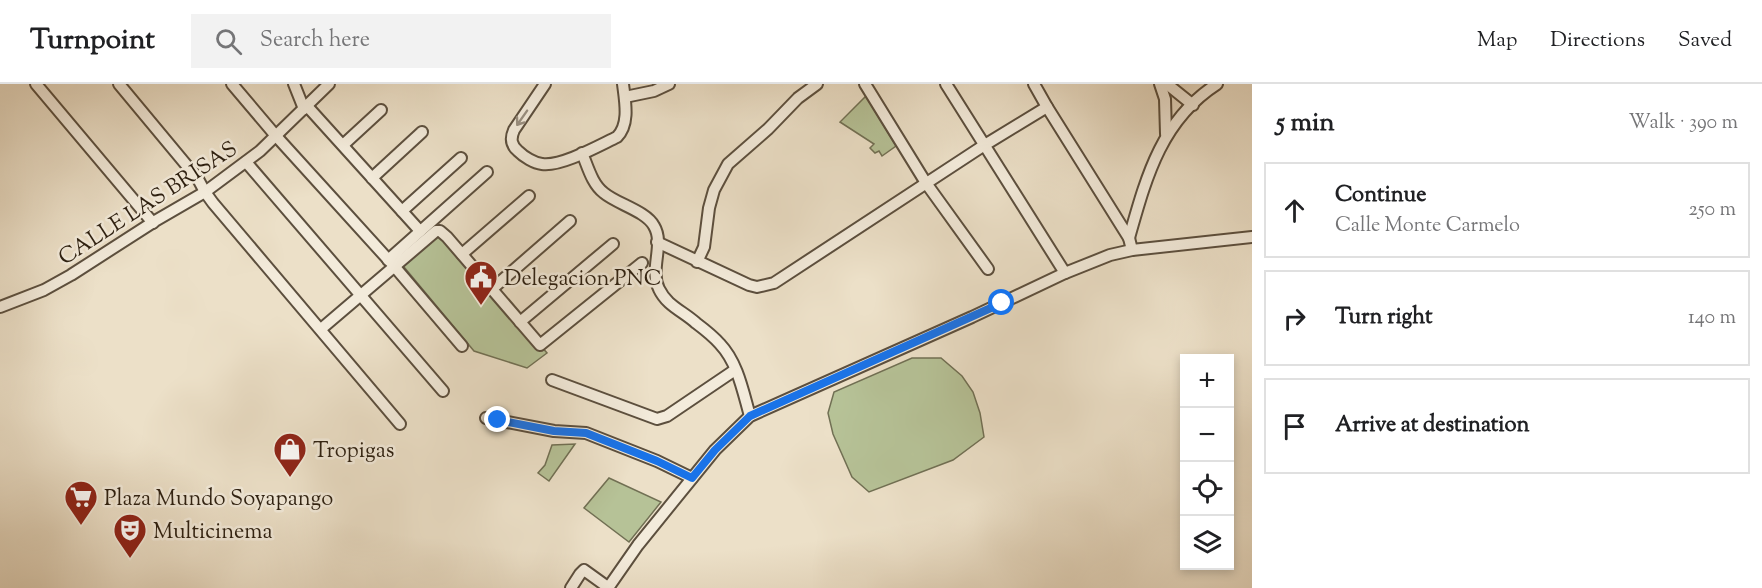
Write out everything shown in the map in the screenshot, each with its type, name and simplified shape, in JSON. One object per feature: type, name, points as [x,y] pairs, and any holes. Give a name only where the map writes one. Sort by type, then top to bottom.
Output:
[{"type":"street","points":[[36,84],[153,223]]},
{"type":"street","points":[[119,84],[198,179],[205,192],[400,424]]},
{"type":"street","points":[[232,84],[462,346]]},
{"type":"street","points":[[294,84],[306,107],[420,231]]},
{"type":"street","name":"CALLE LAS BRISAS","points":[[0,307],[44,290],[71,275],[205,192],[246,162],[276,136],[329,84]]},
{"type":"street","points":[[545,84],[511,137],[511,142],[519,153],[543,165],[551,165],[582,153],[621,133],[625,120],[623,84]]},
{"type":"street","points":[[625,97],[654,91],[669,84]]},
{"type":"street","points":[[697,262],[704,247],[709,208],[714,190],[728,164],[768,129],[798,98],[817,84]]},
{"type":"street","points":[[865,84],[926,183],[988,269]]},
{"type":"street","points":[[946,84],[1065,273]]},
{"type":"street","points":[[1034,84],[1129,238],[1132,250]]},
{"type":"street","points":[[1160,84],[1165,99],[1166,134]]},
{"type":"street","points":[[1167,84],[1192,105]]},
{"type":"street","points":[[1129,238],[1155,156],[1166,134],[1192,105],[1217,84]]},
{"type":"street","points":[[657,242],[749,285],[774,283],[983,146],[1047,107]]},
{"type":"street","points":[[343,145],[381,110]]},
{"type":"street","points":[[372,178],[422,132]]},
{"type":"street","points":[[582,153],[599,189],[649,220],[654,226],[657,242],[656,279],[658,287],[664,298],[675,308],[694,320],[722,345],[735,370],[750,416]]},
{"type":"street","points":[[402,211],[461,158]]},
{"type":"street","points":[[246,162],[443,391]]},
{"type":"street","points":[[321,329],[361,294],[420,231],[487,172]]},
{"type":"street","points":[[462,254],[529,196]]},
{"type":"street","points":[[492,289],[570,221]]},
{"type":"street","points":[[391,263],[436,231],[440,231],[540,345],[642,263]]},
{"type":"street","points":[[571,588],[584,570],[609,588],[638,545],[692,478],[715,450],[750,416],[1065,273],[1110,255],[1132,250],[1252,237]]},
{"type":"street","points":[[520,322],[613,244]]},
{"type":"street","points":[[552,380],[657,419],[667,416],[735,370]]},
{"type":"street","points":[[486,418],[554,431],[586,433],[657,461],[692,478]]},
{"type":"green space","points":[[866,96],[896,146],[882,156],[879,151],[875,153],[870,148],[874,144],[840,122]]},
{"type":"green space","points":[[432,234],[449,239],[547,353],[527,368],[474,351],[399,261]]},
{"type":"green space","points":[[912,358],[941,358],[962,376],[973,392],[980,413],[984,437],[953,460],[869,492],[852,477],[833,434],[828,413],[834,392]]},
{"type":"green space","points":[[575,444],[549,481],[538,473],[545,465],[552,445]]},
{"type":"green space","points":[[609,478],[661,502],[629,542],[584,508]]},
{"type":"place","name":"Delegacion PNC","points":[[481,306]]},
{"type":"place","name":"Tropigas","points":[[290,478]]},
{"type":"place","name":"Plaza Mundo Soyapango","points":[[81,526]]},
{"type":"place","name":"Multicinema","points":[[130,559]]},
{"type":"route","points":[[498,420],[554,431],[586,433],[657,461],[692,478],[715,450],[750,416],[1002,303]]}]
